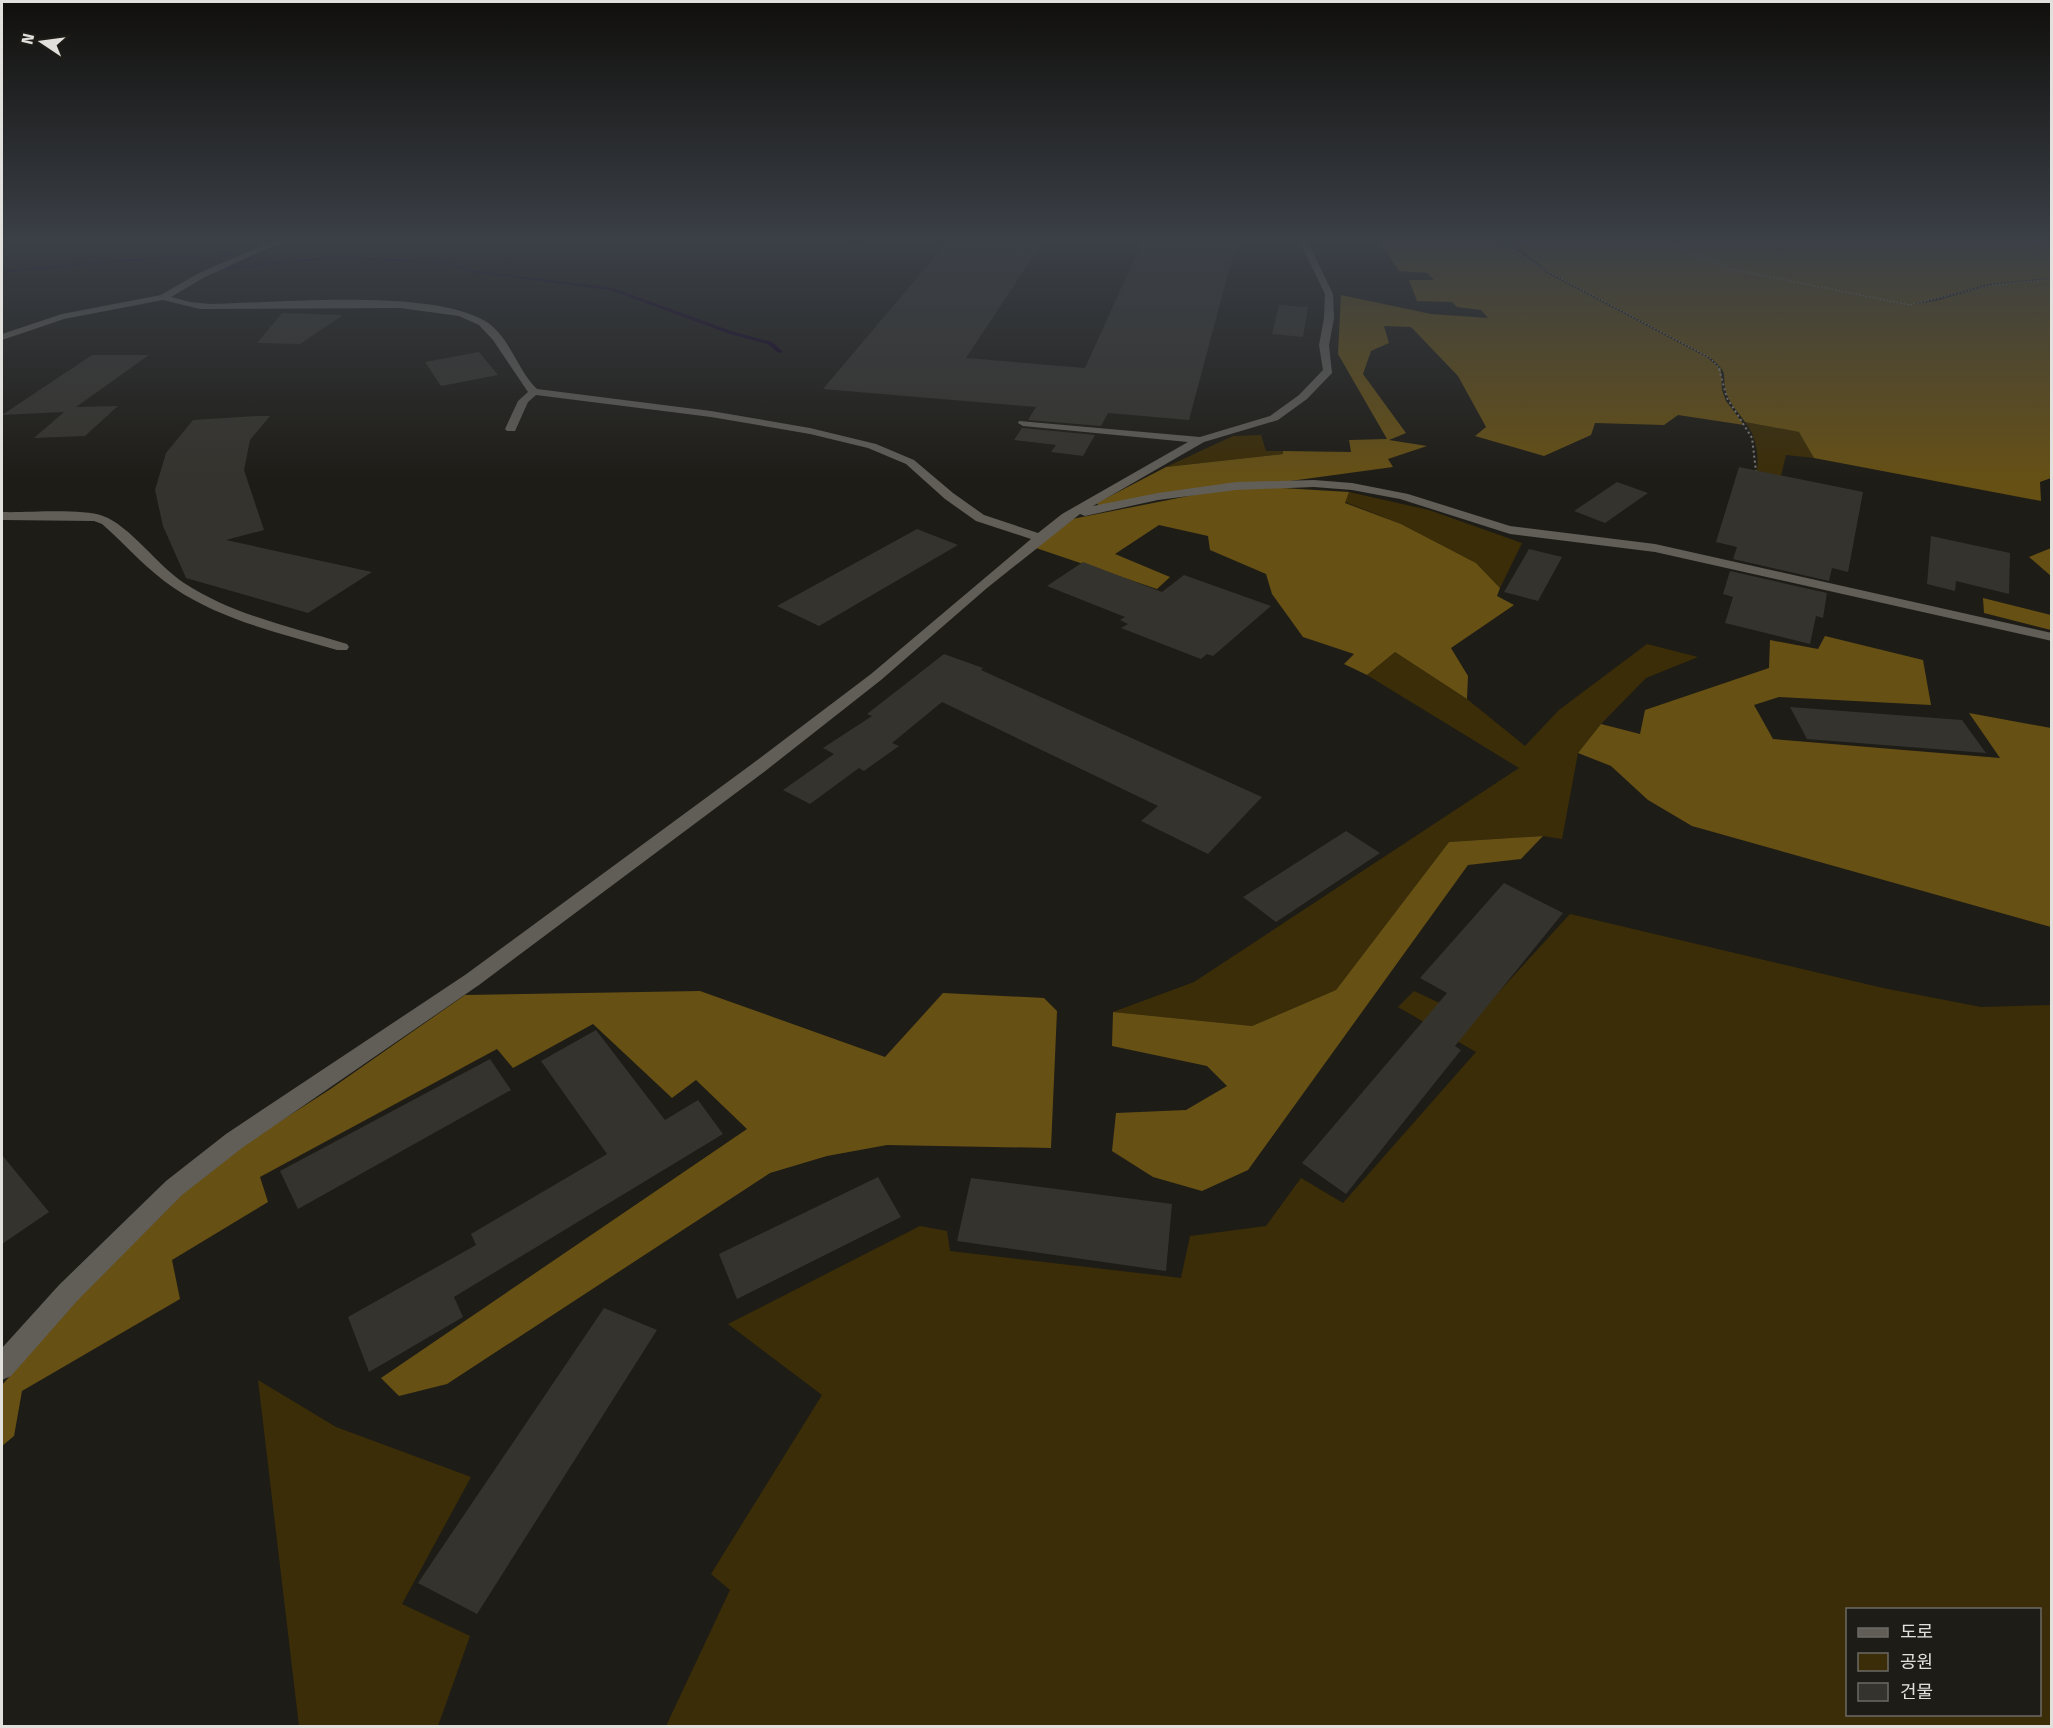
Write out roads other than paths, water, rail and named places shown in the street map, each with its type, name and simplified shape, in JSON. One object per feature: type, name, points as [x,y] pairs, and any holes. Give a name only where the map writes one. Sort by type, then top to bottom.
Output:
[{"type":"street","points":[[2,337],[51,321]]},
{"type":"street","points":[[476,321],[484,324],[494,334],[507,358],[534,392],[711,414],[810,431],[873,446],[910,462],[949,496],[980,518],[1040,538]]},
{"type":"street","points":[[2,1367],[68,1293],[174,1188],[234,1141],[323,1083],[472,980],[759,768],[876,677],[1066,517],[1200,440],[1274,418],[1303,397],[1328,371],[1324,345],[1329,321]]},
{"type":"street","points":[[511,429],[523,401],[534,392]]},
{"type":"street","points":[[1023,423],[1200,440]]},
{"type":"street","points":[[1066,517],[1242,485],[1299,484],[1356,487],[1389,493],[1509,530],[1549,537],[1655,548],[2052,637]]},
{"type":"street","points":[[2,516],[95,517],[106,521],[176,584],[198,598],[221,610],[342,647]]},
{"type":"waterway","points":[[698,321],[770,343],[780,352]]}]
